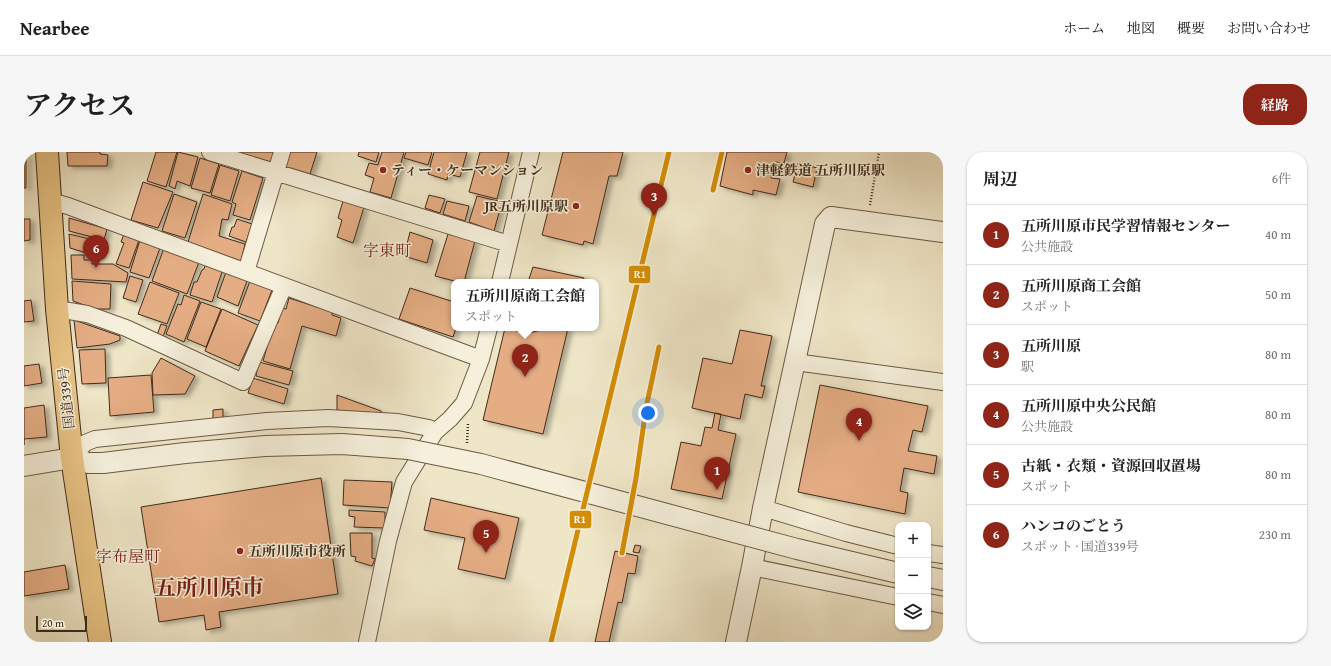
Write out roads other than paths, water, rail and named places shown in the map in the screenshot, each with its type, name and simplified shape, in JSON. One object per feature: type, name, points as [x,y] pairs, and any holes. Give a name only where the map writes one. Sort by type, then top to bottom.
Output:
[{"type":"highway","name":"国道339号","points":[[47,152],[57,309],[72,458],[100,642]]},
{"type":"street","points":[[210,152],[509,244]]},
{"type":"street","points":[[246,272],[282,152]]},
{"type":"street","points":[[501,279],[531,152]]},
{"type":"street","points":[[50,201],[68,206],[481,359]]},
{"type":"street","points":[[736,642],[763,508],[826,224],[831,216],[943,232]]},
{"type":"street","points":[[57,309],[87,314],[126,328],[243,382],[284,286]]},
{"type":"street","points":[[367,642],[388,541],[404,482],[435,432],[450,419],[464,403],[481,359],[487,331]]},
{"type":"street","points":[[795,362],[943,382]]},
{"type":"street","points":[[72,458],[85,443],[95,439],[267,421],[328,418],[398,422],[430,428],[435,432]]},
{"type":"street","points":[[24,466],[72,458],[88,463],[103,463],[186,453],[265,446],[342,444],[408,449],[481,464],[797,549],[895,571]]},
{"type":"street","points":[[763,508],[846,533],[895,545]]},
{"type":"street","points":[[931,553],[943,555]]},
{"type":"street","points":[[752,567],[895,596]]},
{"type":"street","points":[[931,578],[943,580]]},
{"type":"street","points":[[931,603],[943,605]]},
{"type":"place","name":"ティー・ケーマンション","points":[[383,170]]},
{"type":"place","name":"津軽鉄道 五所川原駅","points":[[748,170]]},
{"type":"place","name":"JR五所川原駅","points":[[576,206]]},
{"type":"place","name":"五所川原","points":[[654,216]]},
{"type":"place","name":"ハンコのごとう","points":[[96,268]]},
{"type":"place","name":"五所川原商工会館","points":[[525,377]]},
{"type":"place","name":"五所川原中央公民館","points":[[859,441]]},
{"type":"place","name":"五所川原市民学習情報センター","points":[[717,490]]},
{"type":"place","name":"五所川原市役所","points":[[240,551]]},
{"type":"place","name":"古紙・衣類・資源回収置場","points":[[486,553]]},
{"type":"district","name":"字東町","points":[[387,250]]},
{"type":"district","name":"字布屋町","points":[[128,556]]},
{"type":"district","name":"五所川原市","points":[[209,587]]}]
